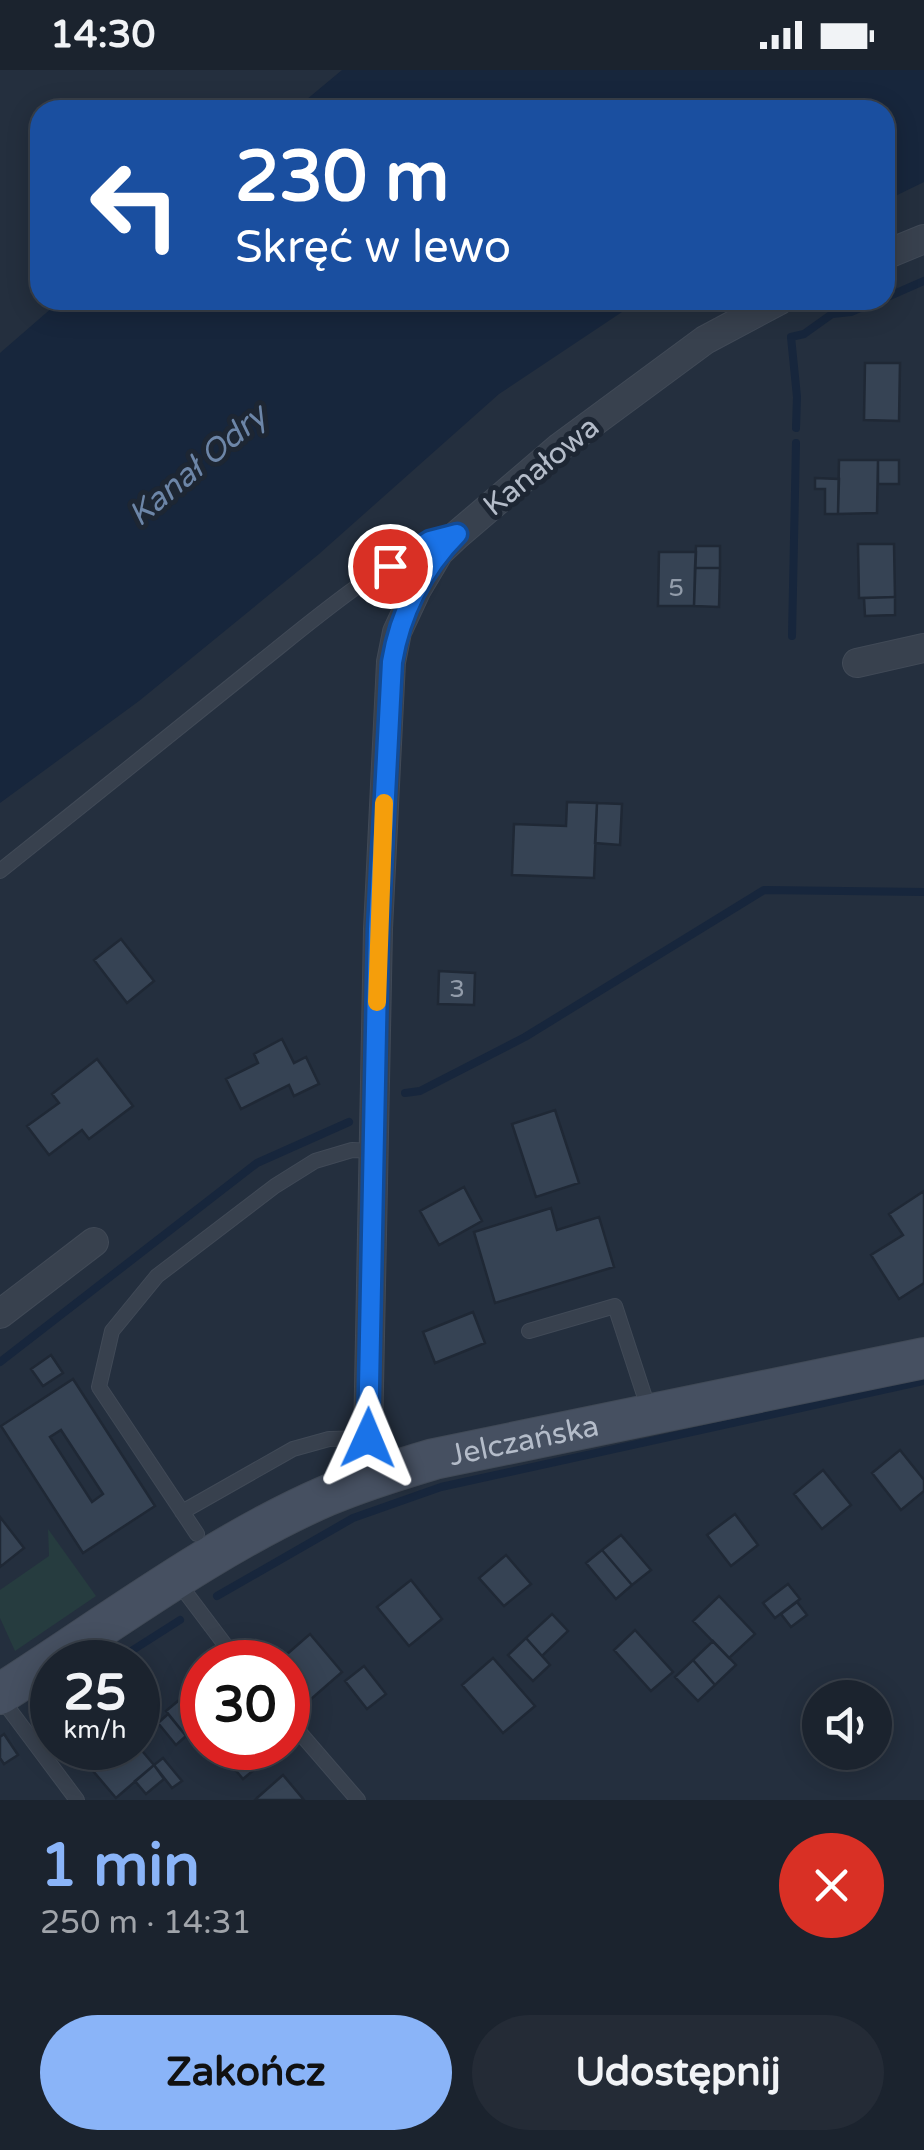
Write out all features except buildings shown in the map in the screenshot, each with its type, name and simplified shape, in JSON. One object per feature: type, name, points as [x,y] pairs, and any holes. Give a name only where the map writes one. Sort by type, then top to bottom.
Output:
[{"type":"main road","name":"Jelczańska","points":[[0,1695],[213,1556],[322,1498],[374,1478],[434,1459],[924,1358]]},
{"type":"street","points":[[895,251],[924,239]]},
{"type":"street","name":"Kanałowa","points":[[374,1478],[368,1438],[378,929],[392,662],[397,632],[439,552],[457,534],[560,447],[705,340],[761,310]]},
{"type":"street","points":[[856,662],[924,648]]},
{"type":"street","points":[[0,1314],[94,1242]]},
{"type":"lane","points":[[0,871],[314,619],[430,541],[457,534]]},
{"type":"lane","points":[[197,1534],[99,1387],[112,1331],[157,1276],[275,1186],[315,1160],[352,1150],[374,1150]]},
{"type":"lane","points":[[530,1331],[615,1306],[650,1414]]},
{"type":"lane","points":[[182,1512],[293,1450],[329,1439],[368,1438]]},
{"type":"lane","points":[[176,1581],[221,1640]]},
{"type":"lane","points":[[0,1695],[77,1800]]},
{"type":"lane","points":[[310,1744],[358,1800]]},
{"type":"green space","points":[[48,1529],[96,1596],[15,1651],[0,1618],[0,1590],[49,1556]]},
{"type":"water","points":[[342,70],[924,70],[924,182],[895,196],[895,100],[306,100]]},
{"type":"water","name":"Kanał Odry","points":[[49,310],[625,310],[499,394],[319,554],[139,701],[0,803],[0,353]]},
{"type":"waterway","points":[[895,294],[924,281]]},
{"type":"waterway","points":[[796,428],[791,337],[804,334],[832,314],[856,310]]},
{"type":"waterway","points":[[792,636],[796,443]]},
{"type":"waterway","points":[[405,1093],[420,1091],[525,1037],[764,890],[924,892]]},
{"type":"waterway","points":[[0,1362],[257,1163],[349,1122]]},
{"type":"waterway","points":[[217,1596],[353,1518],[441,1487],[924,1381]]},
{"type":"waterway","points":[[149,1640],[180,1620]]},
{"type":"slow traffic","points":[[377,1002],[384,803]]},
{"type":"route","points":[[368,1438],[378,929],[392,662],[397,632],[417,588],[439,552],[457,534],[430,541],[390,566]]}]
